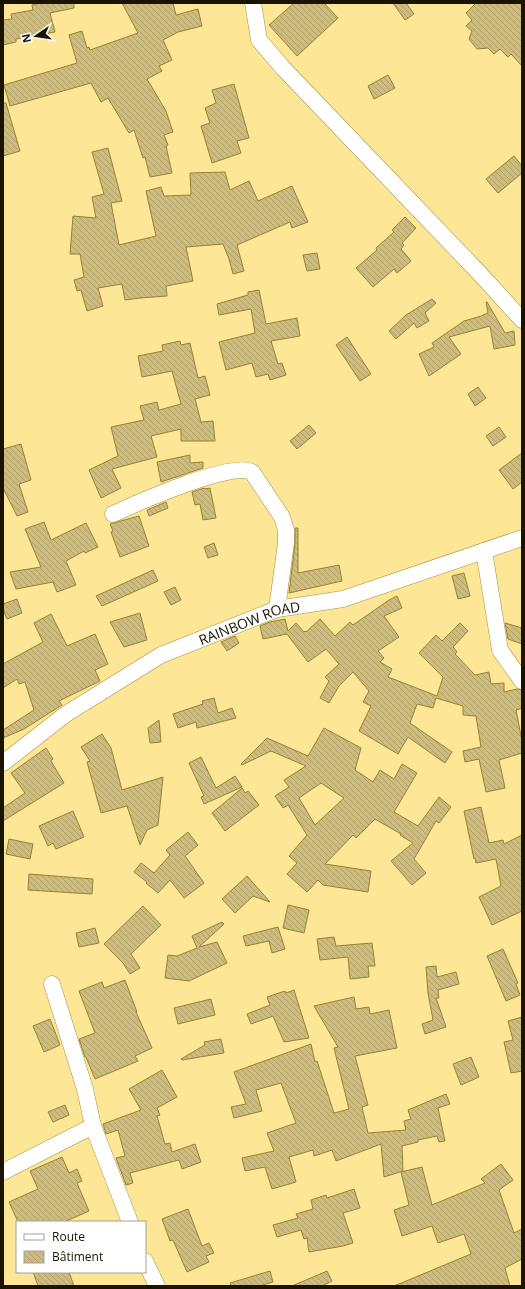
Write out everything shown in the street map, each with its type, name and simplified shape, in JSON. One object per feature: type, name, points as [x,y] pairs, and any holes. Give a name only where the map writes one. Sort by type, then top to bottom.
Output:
[{"type":"street","points":[[254,3],[259,40],[522,320]]},
{"type":"street","points":[[113,514],[169,489],[242,470],[252,472],[282,517],[286,530],[286,543],[277,609]]},
{"type":"street","name":"RAINBOW ROAD","points":[[3,763],[66,714],[161,654],[277,609],[343,599],[522,538]]},
{"type":"street","points":[[484,551],[500,650],[522,682]]},
{"type":"street","points":[[52,984],[85,1088],[93,1126],[130,1221]]},
{"type":"street","points":[[5,1167],[93,1126]]},
{"type":"street","points":[[146,1263],[157,1286]]},
{"type":"building","points":[[41,3],[74,3],[74,8],[50,13],[55,32],[16,39],[16,42],[3,45],[3,20],[12,19],[11,14],[33,10],[32,5]]},
{"type":"building","points":[[122,3],[173,3],[176,15],[198,9],[202,26],[178,32],[163,40],[172,60],[159,66],[162,71],[147,79],[166,111],[173,132],[164,135],[168,145],[166,146],[172,173],[150,177],[145,157],[143,158],[134,130],[129,133],[108,98],[101,102],[91,83],[10,106],[4,85],[77,63],[69,35],[82,31],[87,48],[89,47],[90,50],[138,33]]},
{"type":"building","points":[[294,3],[324,3],[338,18],[297,56],[269,25]]},
{"type":"building","points":[[393,3],[406,3],[414,14],[405,20]]},
{"type":"building","points":[[476,3],[522,3],[522,66],[511,54],[508,57],[500,49],[494,54],[488,48],[477,49],[469,39],[472,31],[466,26],[472,20],[466,13]]},
{"type":"building","points":[[388,75],[395,88],[374,99],[368,86]]},
{"type":"building","points":[[234,84],[249,138],[237,141],[241,153],[212,163],[201,126],[210,123],[205,108],[216,103],[212,90]]},
{"type":"building","points":[[3,103],[6,103],[20,151],[3,156]]},
{"type":"building","points":[[108,148],[122,201],[111,203],[119,245],[156,236],[146,191],[161,187],[164,196],[191,195],[190,173],[225,172],[230,190],[249,181],[258,201],[292,186],[308,222],[292,228],[290,222],[237,245],[244,271],[233,274],[223,244],[186,247],[193,281],[166,286],[167,296],[125,300],[122,284],[98,288],[103,306],[87,311],[81,290],[77,291],[74,280],[84,277],[80,254],[70,254],[73,216],[96,218],[92,197],[104,194],[92,152]]},
{"type":"building","points":[[514,156],[522,166],[522,173],[498,193],[486,179]]},
{"type":"building","points":[[405,217],[416,228],[402,243],[404,245],[401,249],[411,261],[397,273],[394,269],[373,287],[356,268],[377,250],[376,248],[394,232],[392,230]]},
{"type":"building","points":[[317,253],[320,269],[307,271],[303,255]]},
{"type":"building","points":[[259,290],[266,324],[297,318],[300,336],[271,341],[278,364],[282,363],[286,375],[270,380],[268,374],[256,377],[252,363],[226,370],[219,342],[255,333],[251,309],[219,315],[217,304],[248,295],[248,292]]},
{"type":"building","points":[[432,299],[436,303],[425,313],[429,321],[417,328],[414,323],[396,339],[389,331],[406,315]]},
{"type":"building","points":[[486,302],[505,333],[514,331],[515,345],[494,349],[490,326],[449,337],[461,354],[429,376],[419,354],[434,347],[432,343],[464,321],[488,313]]},
{"type":"building","points":[[347,337],[371,374],[360,381],[336,345]]},
{"type":"building","points":[[180,341],[181,345],[190,343],[198,378],[205,376],[210,395],[195,399],[201,422],[213,421],[215,441],[181,441],[181,429],[151,436],[157,457],[112,469],[121,488],[101,498],[89,470],[118,456],[111,427],[144,420],[140,406],[157,402],[159,410],[181,404],[172,371],[142,377],[138,356],[163,351],[162,345]]},
{"type":"building","points":[[478,387],[486,398],[475,406],[468,394]]},
{"type":"building","points":[[309,425],[316,433],[297,449],[290,441]]},
{"type":"building","points":[[499,427],[506,437],[493,446],[486,436]]},
{"type":"building","points":[[21,444],[31,480],[19,484],[28,512],[17,516],[3,488],[3,449]]},
{"type":"building","points":[[522,453],[522,482],[513,489],[499,470]]},
{"type":"building","points":[[190,455],[190,463],[203,462],[203,468],[161,482],[157,462]]},
{"type":"building","points":[[204,488],[210,488],[216,518],[203,520],[200,504],[195,505],[192,492]]},
{"type":"building","points":[[166,502],[168,508],[149,516],[147,510]]},
{"type":"building","points":[[139,516],[149,546],[120,557],[111,532],[113,531],[110,524]]},
{"type":"building","points":[[44,522],[51,540],[86,523],[98,547],[85,553],[84,551],[66,561],[76,585],[57,592],[53,582],[16,589],[10,572],[41,567],[25,529]]},
{"type":"building","points":[[295,528],[298,528],[298,573],[339,565],[342,581],[289,593],[295,544]]},
{"type":"building","points":[[214,543],[218,555],[208,558],[204,547]]},
{"type":"building","points":[[153,570],[158,581],[102,606],[96,596]]},
{"type":"building","points":[[464,573],[470,596],[458,599],[452,576]]},
{"type":"building","points":[[175,587],[181,600],[171,605],[164,592]]},
{"type":"building","points":[[397,596],[402,608],[384,616],[399,637],[378,651],[384,658],[380,662],[392,669],[388,677],[437,696],[443,677],[419,653],[436,635],[442,641],[460,623],[468,631],[453,647],[457,652],[455,654],[475,675],[489,672],[491,684],[504,683],[504,692],[517,689],[522,690],[522,708],[516,710],[522,741],[522,753],[499,760],[505,788],[486,792],[479,759],[465,762],[463,751],[481,747],[476,716],[463,715],[463,706],[436,698],[433,708],[417,704],[410,723],[452,752],[445,763],[408,737],[398,754],[359,731],[371,706],[363,702],[369,691],[353,672],[339,686],[329,703],[320,698],[329,681],[325,677],[339,664],[326,649],[308,662],[287,634],[263,639],[260,626],[285,619],[288,631],[296,623],[304,632],[306,632],[320,619],[335,636],[350,622],[353,625]]},
{"type":"building","points":[[17,599],[22,613],[7,619],[3,610],[3,604]]},
{"type":"building","points":[[140,613],[147,640],[124,647],[110,622]]},
{"type":"building","points":[[51,614],[67,646],[95,634],[108,664],[95,670],[100,681],[59,701],[62,705],[24,729],[3,738],[3,730],[34,710],[25,682],[19,684],[17,679],[3,688],[3,664],[43,642],[34,623]]},
{"type":"building","points":[[505,623],[522,628],[522,644],[508,639]]},
{"type":"building","points":[[235,636],[239,643],[227,651],[221,642]]},
{"type":"building","points":[[214,698],[218,713],[232,708],[236,718],[197,728],[196,722],[178,728],[173,714],[203,704],[202,701]]},
{"type":"building","points":[[159,720],[161,742],[150,743],[148,728]]},
{"type":"building","points":[[324,728],[361,748],[355,770],[373,782],[380,770],[394,779],[402,764],[417,773],[394,812],[418,826],[439,797],[451,807],[439,823],[436,821],[414,859],[426,873],[412,885],[391,861],[413,843],[400,835],[401,834],[375,819],[356,838],[353,835],[325,864],[371,871],[368,892],[323,885],[318,880],[307,892],[287,874],[297,863],[289,856],[307,835],[288,805],[283,808],[275,796],[289,787],[284,780],[306,766],[271,751],[242,765],[241,764],[267,738],[308,756]],"holes":[[[321,783],[344,798],[315,825],[299,798]]]},
{"type":"building","points":[[102,734],[111,748],[122,790],[163,777],[158,825],[147,830],[140,845],[127,806],[101,813],[87,762],[90,761],[81,747]]},
{"type":"building","points":[[46,748],[53,759],[51,761],[64,783],[3,821],[3,808],[25,793],[11,773]]},
{"type":"building","points":[[201,757],[216,788],[235,776],[242,787],[204,804],[201,797],[204,796],[189,763]]},
{"type":"building","points":[[242,788],[245,793],[248,791],[259,805],[225,831],[212,813]]},
{"type":"building","points":[[481,807],[489,843],[503,840],[504,844],[522,835],[522,911],[492,925],[479,897],[501,886],[496,859],[476,863],[464,811]]},
{"type":"building","points":[[73,811],[84,837],[56,849],[53,843],[48,846],[39,826]]},
{"type":"building","points":[[188,832],[198,845],[185,856],[204,883],[184,898],[170,880],[158,893],[134,872],[141,863],[154,873],[170,855],[166,850]]},
{"type":"building","points":[[9,839],[33,844],[30,859],[6,854]]},
{"type":"building","points":[[29,874],[93,879],[92,894],[28,890]]},
{"type":"building","points":[[247,876],[270,902],[253,896],[235,913],[222,899]]},
{"type":"building","points":[[288,905],[309,910],[304,933],[283,928]]},
{"type":"building","points":[[143,906],[161,925],[131,954],[140,968],[130,974],[123,963],[104,944]]},
{"type":"building","points":[[222,922],[224,924],[199,947],[217,942],[227,963],[189,981],[165,978],[168,955],[177,956],[197,948],[192,936]]},
{"type":"building","points":[[278,927],[285,949],[272,953],[269,941],[246,946],[243,936]]},
{"type":"building","points":[[95,928],[99,943],[79,947],[76,933]]},
{"type":"building","points":[[334,937],[336,946],[372,943],[375,966],[368,966],[369,977],[350,979],[348,957],[320,960],[317,939]]},
{"type":"building","points":[[503,949],[518,983],[516,984],[520,995],[506,1001],[487,956]]},
{"type":"building","points":[[436,966],[437,977],[456,972],[459,984],[438,990],[439,998],[436,998],[446,1027],[425,1034],[422,1024],[433,1020],[428,993],[426,967]]},
{"type":"building","points":[[125,980],[136,1012],[152,1048],[135,1056],[138,1061],[95,1079],[79,1039],[95,1033],[79,991],[102,982],[104,988]]},
{"type":"building","points":[[294,990],[309,1038],[284,1042],[273,1016],[251,1024],[247,1014],[270,1005],[267,997],[285,991],[286,993]]},
{"type":"building","points":[[354,997],[356,1009],[369,1007],[370,1014],[389,1010],[397,1048],[355,1056],[368,1105],[362,1107],[368,1133],[406,1130],[404,1121],[411,1119],[408,1110],[446,1094],[450,1104],[438,1108],[445,1141],[439,1142],[437,1136],[418,1140],[418,1142],[402,1146],[403,1171],[384,1177],[381,1144],[336,1161],[332,1150],[314,1156],[313,1150],[289,1157],[296,1182],[272,1189],[265,1167],[245,1171],[242,1158],[274,1151],[267,1133],[296,1123],[281,1083],[256,1090],[262,1111],[234,1118],[231,1107],[246,1104],[234,1072],[311,1044],[315,1062],[317,1061],[334,1113],[349,1109],[334,1048],[338,1047],[314,1006]]},
{"type":"building","points":[[211,999],[215,1015],[178,1024],[174,1008]]},
{"type":"building","points":[[522,1017],[522,1071],[511,1073],[504,1042],[513,1040],[508,1021]]},
{"type":"building","points":[[50,1019],[60,1045],[44,1052],[33,1026]]},
{"type":"building","points":[[221,1039],[224,1053],[181,1059],[205,1045],[204,1042]]},
{"type":"building","points":[[471,1057],[479,1077],[461,1085],[453,1064]]},
{"type":"building","points":[[162,1070],[177,1097],[157,1108],[160,1115],[157,1116],[165,1144],[170,1143],[172,1152],[195,1144],[201,1162],[182,1169],[179,1160],[130,1173],[133,1183],[126,1185],[116,1158],[125,1156],[118,1130],[106,1134],[103,1124],[141,1110],[129,1089]]},
{"type":"building","points":[[65,1105],[69,1115],[53,1122],[48,1112]]},
{"type":"building","points":[[62,1157],[69,1173],[77,1169],[82,1181],[77,1183],[89,1211],[66,1221],[18,1221],[9,1202],[38,1189],[30,1171]]},
{"type":"building","points":[[501,1164],[513,1180],[499,1190],[514,1233],[522,1229],[522,1259],[505,1268],[510,1286],[394,1286],[471,1254],[464,1234],[438,1243],[432,1226],[402,1236],[394,1210],[409,1205],[401,1172],[422,1167],[432,1205],[485,1183],[481,1179]]},
{"type":"building","points":[[354,1189],[360,1208],[343,1213],[353,1243],[309,1252],[307,1238],[304,1239],[301,1230],[277,1237],[273,1225],[298,1218],[296,1214],[313,1209],[311,1200],[326,1195],[327,1198]]},
{"type":"building","points":[[188,1209],[202,1246],[209,1243],[214,1253],[206,1256],[209,1262],[187,1272],[173,1240],[170,1241],[162,1219]]},
{"type":"building","points":[[270,1271],[273,1282],[259,1286],[231,1286],[230,1283]]},
{"type":"building","points":[[327,1271],[332,1281],[322,1286],[292,1286]]},
{"type":"building","points":[[33,1273],[69,1273],[74,1286],[38,1286]]}]
